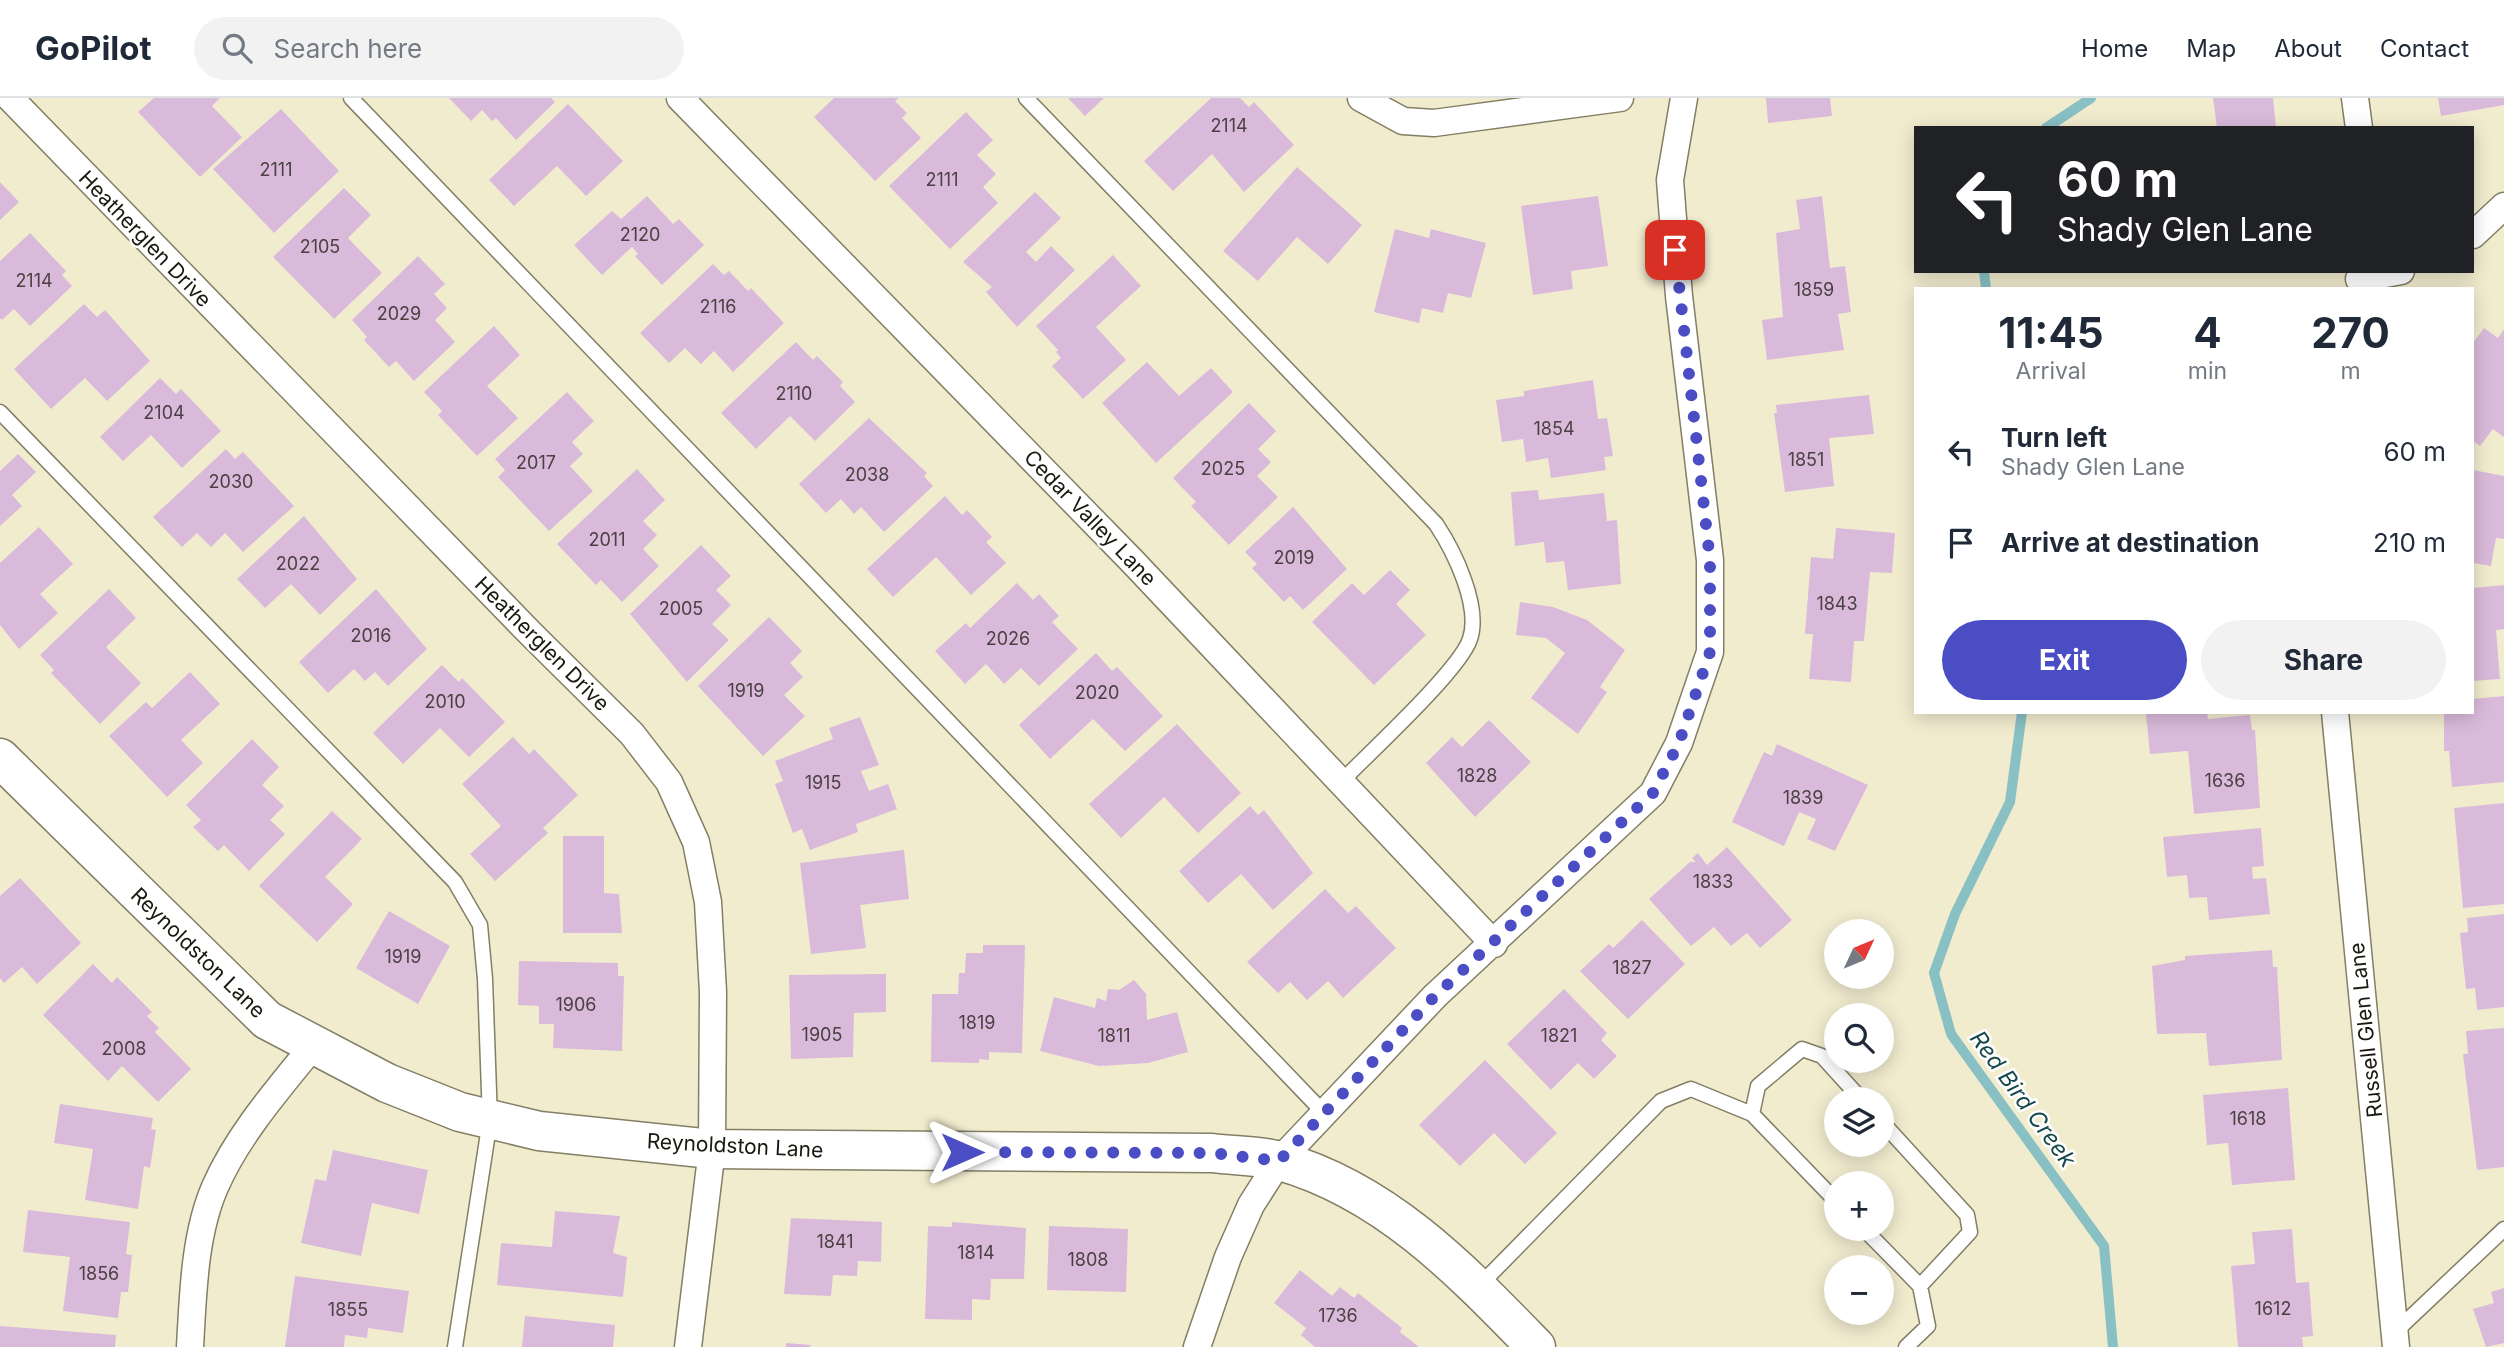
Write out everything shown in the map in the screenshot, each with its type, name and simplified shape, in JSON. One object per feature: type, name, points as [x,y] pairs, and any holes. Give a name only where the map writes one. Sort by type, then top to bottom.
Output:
[{"type":"street","name":"Heatherglen Drive","points":[[10,98],[531,634],[632,734],[669,782],[696,842],[708,902],[712,992],[712,1149],[688,1347]]},
{"type":"street","name":"Cedar Valley Lane","points":[[680,98],[1133,562],[1494,944]]},
{"type":"street","points":[[1361,98],[1403,121],[1434,123],[1620,98]]},
{"type":"street","points":[[1198,1347],[1227,1257],[1251,1205],[1279,1161],[1435,996],[1494,944],[1653,793],[1679,743],[1710,652],[1710,560],[1679,296],[1670,180],[1684,98]]},
{"type":"street","points":[[2355,98],[2359,126]]},
{"type":"street","points":[[2474,234],[2504,206]]},
{"type":"street","points":[[2358,280],[2391,273]]},
{"type":"street","name":"Russell Glen Lane","points":[[2335,714],[2395,1340]]},
{"type":"street","name":"Reynoldston Lane","points":[[0,758],[267,1020],[387,1083],[460,1112],[539,1131],[712,1149],[1212,1153],[1279,1161],[1342,1185],[1399,1219],[1448,1258],[1536,1347]]},
{"type":"street","points":[[190,1347],[197,1262],[215,1187],[274,1094],[313,1045]]},
{"type":"lane","points":[[351,98],[1324,1113]]},
{"type":"lane","points":[[1026,98],[1436,524],[1455,552],[1471,609],[1471,639],[1456,662],[1341,782]]},
{"type":"lane","points":[[0,412],[455,882],[480,925],[485,979],[490,1119],[455,1347]]},
{"type":"lane","points":[[1752,1114],[1758,1086],[1801,1049],[1822,1056],[1850,1087]]},
{"type":"lane","points":[[1478,1287],[1661,1101],[1691,1089],[1752,1114],[1824,1189]]},
{"type":"lane","points":[[1894,1135],[1967,1214],[1970,1232],[1920,1286]]},
{"type":"lane","points":[[2395,1340],[2504,1229]]},
{"type":"lane","points":[[1876,1241],[1920,1286],[1928,1326],[1906,1347]]},
{"type":"building","points":[[154,98],[220,98],[212,106],[242,137],[200,177],[138,112]]},
{"type":"building","points":[[449,98],[551,98],[555,102],[516,140],[496,118],[492,121],[482,110],[471,121]]},
{"type":"building","points":[[834,98],[899,98],[895,101],[907,113],[902,118],[921,138],[875,181],[814,117]]},
{"type":"building","points":[[1068,98],[1104,98],[1085,116]]},
{"type":"building","points":[[1211,98],[1240,98],[1249,107],[1254,102],[1294,145],[1244,192],[1212,154],[1173,191],[1144,161]]},
{"type":"building","points":[[1766,98],[1830,98],[1832,116],[1768,123]]},
{"type":"building","points":[[2213,98],[2273,98],[2276,126],[2217,126]]},
{"type":"building","points":[[2438,98],[2504,98],[2504,105],[2441,116]]},
{"type":"building","points":[[568,104],[623,161],[586,196],[557,166],[514,206],[489,180]]},
{"type":"building","points":[[281,109],[339,171],[274,233],[213,169]]},
{"type":"building","points":[[966,112],[993,140],[977,155],[996,174],[983,187],[998,203],[950,249],[889,186]]},
{"type":"building","points":[[1297,167],[1362,225],[1328,264],[1297,237],[1258,281],[1223,251]]},
{"type":"building","points":[[0,182],[19,202],[0,220]]},
{"type":"building","points":[[344,188],[371,215],[348,238],[382,273],[334,319],[273,257]]},
{"type":"building","points":[[1035,192],[1061,218],[1026,252],[1036,262],[1051,246],[1075,270],[1017,327],[986,292],[992,287],[963,262]]},
{"type":"building","points":[[647,196],[673,224],[679,219],[704,245],[662,285],[635,256],[638,254],[632,247],[602,275],[574,245],[612,211],[621,219]]},
{"type":"building","points":[[1598,196],[1608,266],[1571,271],[1573,289],[1533,295],[1521,206]]},
{"type":"building","points":[[1822,196],[1830,268],[1845,266],[1851,312],[1838,314],[1844,350],[1767,360],[1762,320],[1783,317],[1776,233],[1800,229],[1796,200]]},
{"type":"building","points":[[1395,229],[1429,238],[1431,229],[1486,243],[1471,298],[1448,293],[1443,313],[1422,308],[1419,323],[1374,312]]},
{"type":"building","points":[[30,233],[66,271],[62,275],[72,286],[30,326],[14,309],[2,320],[0,318],[0,261]]},
{"type":"building","points":[[1113,255],[1141,286],[1096,327],[1126,360],[1083,399],[1052,366],[1061,358],[1056,352],[1058,350],[1036,326]]},
{"type":"building","points":[[418,256],[445,284],[434,294],[447,308],[435,320],[455,342],[414,381],[396,361],[389,367],[364,340],[367,337],[352,320]]},
{"type":"building","points":[[713,264],[724,275],[729,271],[748,291],[751,288],[784,323],[733,372],[714,351],[701,364],[685,348],[669,363],[640,333]]},
{"type":"building","points":[[84,304],[97,317],[105,310],[150,361],[107,401],[85,378],[51,409],[14,369]]},
{"type":"building","points":[[494,326],[520,355],[487,386],[518,418],[477,456],[438,415],[442,411],[424,392]]},
{"type":"building","points":[[2484,328],[2498,338],[2504,329],[2504,437],[2493,429],[2480,446],[2474,442],[2474,342]]},
{"type":"building","points":[[796,342],[813,360],[817,356],[843,382],[840,386],[855,402],[815,441],[790,416],[756,449],[721,413]]},
{"type":"building","points":[[1147,362],[1179,396],[1211,368],[1233,392],[1156,463],[1102,403]]},
{"type":"building","points":[[160,378],[176,394],[181,389],[221,431],[182,468],[151,435],[123,461],[100,437]]},
{"type":"building","points":[[1593,380],[1598,419],[1607,418],[1613,456],[1604,457],[1606,470],[1551,478],[1548,458],[1526,462],[1523,439],[1502,442],[1496,400],[1524,396],[1524,391]]},
{"type":"building","points":[[567,392],[594,421],[572,442],[583,454],[570,466],[593,491],[549,531],[498,477],[505,470],[495,459]]},
{"type":"building","points":[[1869,395],[1874,434],[1829,438],[1834,486],[1785,492],[1774,413],[1777,413],[1776,405]]},
{"type":"building","points":[[1249,403],[1276,431],[1258,449],[1271,462],[1257,476],[1278,497],[1229,545],[1191,506],[1196,502],[1173,478]]},
{"type":"building","points":[[869,418],[927,473],[924,476],[933,486],[884,532],[861,507],[854,514],[841,499],[826,513],[799,484]]},
{"type":"building","points":[[226,449],[235,459],[243,452],[294,506],[243,552],[225,533],[211,547],[197,533],[182,547],[153,517]]},
{"type":"building","points":[[18,454],[36,472],[12,495],[22,506],[0,526],[0,471]]},
{"type":"building","points":[[637,469],[665,500],[643,521],[657,535],[643,549],[659,566],[622,602],[601,580],[596,585],[557,544]]},
{"type":"building","points":[[2474,470],[2504,476],[2504,539],[2496,538],[2491,566],[2474,563]]},
{"type":"building","points":[[1538,490],[1539,500],[1604,493],[1607,521],[1617,520],[1621,584],[1568,590],[1564,561],[1546,563],[1544,542],[1515,546],[1511,492]]},
{"type":"building","points":[[945,496],[962,515],[967,510],[992,537],[986,542],[1006,563],[971,595],[936,557],[893,597],[867,569]]},
{"type":"building","points":[[1293,507],[1347,569],[1303,610],[1290,596],[1284,602],[1252,568],[1257,564],[1245,552]]},
{"type":"building","points":[[304,516],[357,579],[320,615],[291,584],[265,608],[237,579]]},
{"type":"building","points":[[39,527],[73,564],[40,594],[58,613],[19,649],[0,625],[0,563]]},
{"type":"building","points":[[1836,528],[1895,533],[1892,573],[1870,572],[1864,641],[1854,641],[1851,682],[1809,679],[1813,634],[1805,634],[1811,557],[1833,559]]},
{"type":"building","points":[[701,545],[731,576],[716,590],[731,605],[712,624],[729,640],[687,682],[630,614]]},
{"type":"building","points":[[1390,570],[1410,590],[1396,604],[1426,635],[1374,685],[1312,622],[1352,583],[1364,595]]},
{"type":"building","points":[[1017,583],[1033,600],[1039,594],[1059,616],[1052,622],[1078,649],[1039,686],[1021,668],[1004,684],[986,664],[965,684],[935,651],[966,623],[970,628]]},
{"type":"building","points":[[2504,585],[2504,629],[2496,630],[2500,679],[2474,681],[2474,588]]},
{"type":"building","points":[[109,589],[136,618],[106,647],[141,683],[100,724],[51,673],[54,670],[40,655]]},
{"type":"building","points":[[376,589],[427,649],[388,686],[375,672],[365,681],[354,669],[328,693],[299,662]]},
{"type":"building","points":[[1520,602],[1553,607],[1587,620],[1625,650],[1600,687],[1607,692],[1578,734],[1531,698],[1565,653],[1546,638],[1516,635]]},
{"type":"building","points":[[769,617],[802,651],[790,663],[803,677],[784,695],[805,716],[763,756],[698,686]]},
{"type":"building","points":[[1096,653],[1112,671],[1117,667],[1163,716],[1125,751],[1093,719],[1050,759],[1019,725]]},
{"type":"building","points":[[442,665],[459,682],[462,678],[505,722],[469,757],[440,728],[403,764],[373,733]]},
{"type":"building","points":[[190,672],[220,704],[181,740],[203,763],[167,797],[109,736],[146,702],[152,708]]},
{"type":"building","points":[[2504,696],[2504,782],[2452,787],[2449,751],[2444,751],[2444,714],[2474,714],[2474,699]]},
{"type":"building","points":[[2146,714],[2207,714],[2208,719],[2250,715],[2252,730],[2255,730],[2260,808],[2194,814],[2188,751],[2150,754]]},
{"type":"building","points":[[860,717],[879,765],[861,771],[869,791],[888,784],[897,809],[856,824],[858,832],[810,850],[802,829],[793,833],[775,784],[783,781],[775,761],[833,739],[829,728]]},
{"type":"building","points":[[1489,720],[1531,762],[1475,817],[1426,763],[1452,737],[1462,747]]},
{"type":"building","points":[[1177,724],[1241,793],[1198,833],[1164,797],[1121,838],[1089,804]]},
{"type":"building","points":[[513,737],[529,754],[534,749],[578,795],[543,828],[548,833],[495,881],[470,854],[501,826],[462,784]]},
{"type":"building","points":[[252,739],[279,767],[262,785],[284,806],[270,820],[285,834],[249,871],[224,845],[218,851],[193,827],[201,820],[186,805]]},
{"type":"building","points":[[1777,744],[1868,785],[1835,851],[1807,839],[1816,819],[1799,812],[1784,846],[1732,822],[1764,752],[1772,756]]},
{"type":"building","points":[[2504,803],[2504,904],[2463,908],[2454,808]]},
{"type":"building","points":[[1250,806],[1258,815],[1264,810],[1313,873],[1273,910],[1241,874],[1208,903],[1179,871]]},
{"type":"building","points":[[332,811],[362,839],[325,877],[353,904],[317,942],[259,886]]},
{"type":"building","points":[[2261,828],[2264,866],[2252,867],[2253,879],[2266,878],[2270,914],[2209,920],[2207,897],[2189,898],[2187,875],[2167,877],[2163,837]]},
{"type":"building","points":[[563,836],[604,836],[604,893],[619,894],[622,933],[563,933]]},
{"type":"building","points":[[1727,847],[1792,920],[1760,948],[1747,933],[1731,946],[1714,927],[1691,946],[1649,899],[1690,862],[1696,862],[1692,858],[1698,853],[1707,865]]},
{"type":"building","points":[[904,850],[909,899],[860,905],[866,948],[811,954],[800,863]]},
{"type":"building","points":[[20,878],[81,943],[37,984],[22,967],[4,983],[0,978],[0,896]]},
{"type":"building","points":[[1325,889],[1348,913],[1356,906],[1396,948],[1343,998],[1328,981],[1307,1000],[1290,982],[1278,993],[1247,962]]},
{"type":"building","points":[[389,911],[450,946],[418,1004],[356,968]]},
{"type":"building","points":[[2504,914],[2504,1007],[2477,1010],[2475,988],[2466,989],[2460,933],[2468,932],[2467,918]]},
{"type":"building","points":[[1642,920],[1685,964],[1628,1019],[1580,971],[1609,944],[1613,948]]},
{"type":"building","points":[[983,945],[1025,945],[1022,1053],[989,1052],[989,1060],[979,1059],[979,1063],[931,1062],[932,994],[958,994],[959,973],[965,973],[966,953],[983,953]]},
{"type":"building","points":[[2272,950],[2273,967],[2277,967],[2282,1060],[2209,1066],[2206,1033],[2157,1034],[2152,966],[2185,960],[2185,956]]},
{"type":"building","points":[[519,961],[618,963],[618,976],[624,976],[622,1051],[553,1048],[554,1024],[539,1024],[539,1006],[518,1005]]},
{"type":"building","points":[[93,964],[112,983],[117,977],[152,1012],[147,1016],[159,1028],[155,1032],[191,1069],[158,1102],[122,1066],[108,1081],[43,1015]]},
{"type":"building","points":[[886,974],[886,1012],[854,1013],[853,1057],[791,1059],[789,975]]},
{"type":"building","points":[[1134,980],[1146,994],[1147,1020],[1177,1012],[1188,1052],[1148,1063],[1099,1066],[1040,1051],[1054,997],[1095,1008],[1097,998],[1106,1001],[1108,989],[1119,990]]},
{"type":"building","points":[[1564,989],[1607,1033],[1601,1040],[1617,1056],[1594,1079],[1578,1063],[1551,1090],[1507,1044]]},
{"type":"building","points":[[2504,1028],[2504,1167],[2477,1170],[2463,1054],[2468,1054],[2466,1031]]},
{"type":"building","points":[[1485,1060],[1557,1133],[1525,1164],[1494,1133],[1460,1166],[1419,1125]]},
{"type":"building","points":[[2288,1088],[2295,1180],[2232,1185],[2228,1143],[2207,1145],[2203,1095]]},
{"type":"building","points":[[60,1104],[153,1118],[151,1129],[156,1130],[150,1168],[144,1166],[138,1209],[85,1200],[93,1149],[54,1143]]},
{"type":"building","points":[[333,1150],[428,1170],[419,1214],[372,1203],[361,1256],[301,1243],[315,1179],[326,1181]]},
{"type":"building","points":[[28,1210],[130,1222],[126,1254],[132,1255],[128,1292],[121,1292],[118,1318],[63,1311],[70,1257],[23,1252]]},
{"type":"building","points":[[555,1211],[620,1216],[613,1253],[627,1257],[623,1297],[497,1285],[501,1243],[552,1247]]},
{"type":"building","points":[[791,1218],[882,1222],[881,1262],[858,1261],[857,1276],[833,1275],[831,1296],[784,1294]]},
{"type":"building","points":[[952,1222],[1026,1228],[1024,1279],[991,1279],[990,1300],[972,1299],[972,1320],[925,1319],[928,1226],[952,1227]]},
{"type":"building","points":[[1049,1226],[1128,1229],[1126,1292],[1047,1290]]},
{"type":"building","points":[[2292,1229],[2296,1283],[2309,1282],[2313,1336],[2302,1337],[2303,1347],[2238,1347],[2231,1266],[2255,1264],[2252,1232]]},
{"type":"building","points":[[1300,1270],[1332,1296],[1340,1287],[1354,1298],[1358,1293],[1402,1328],[1400,1332],[1419,1347],[1315,1347],[1301,1335],[1306,1328],[1274,1303]]},
{"type":"building","points":[[295,1276],[409,1291],[403,1333],[368,1328],[367,1338],[345,1335],[344,1347],[285,1347]]},
{"type":"building","points":[[2504,1288],[2504,1343],[2486,1347],[2473,1309],[2494,1303],[2491,1292]]},
{"type":"building","points":[[525,1316],[615,1325],[613,1347],[522,1347]]},
{"type":"building","points":[[0,1326],[116,1335],[115,1347],[0,1347]]},
{"type":"building","points":[[786,1343],[811,1345],[786,1347]]},
{"type":"waterway","name":"Red Bird Creek","points":[[2049,126],[2091,98]]},
{"type":"waterway","name":"Red Bird Creek","points":[[1984,273],[1986,287]]},
{"type":"waterway","name":"Red Bird Creek","points":[[2022,714],[2010,802],[1955,914],[1934,973],[1951,1034],[2104,1246],[2113,1347]]},
{"type":"route","points":[[962,1152],[1212,1153],[1279,1161],[1435,996],[1494,944],[1653,793],[1679,743],[1710,652],[1710,560],[1675,250]]}]
